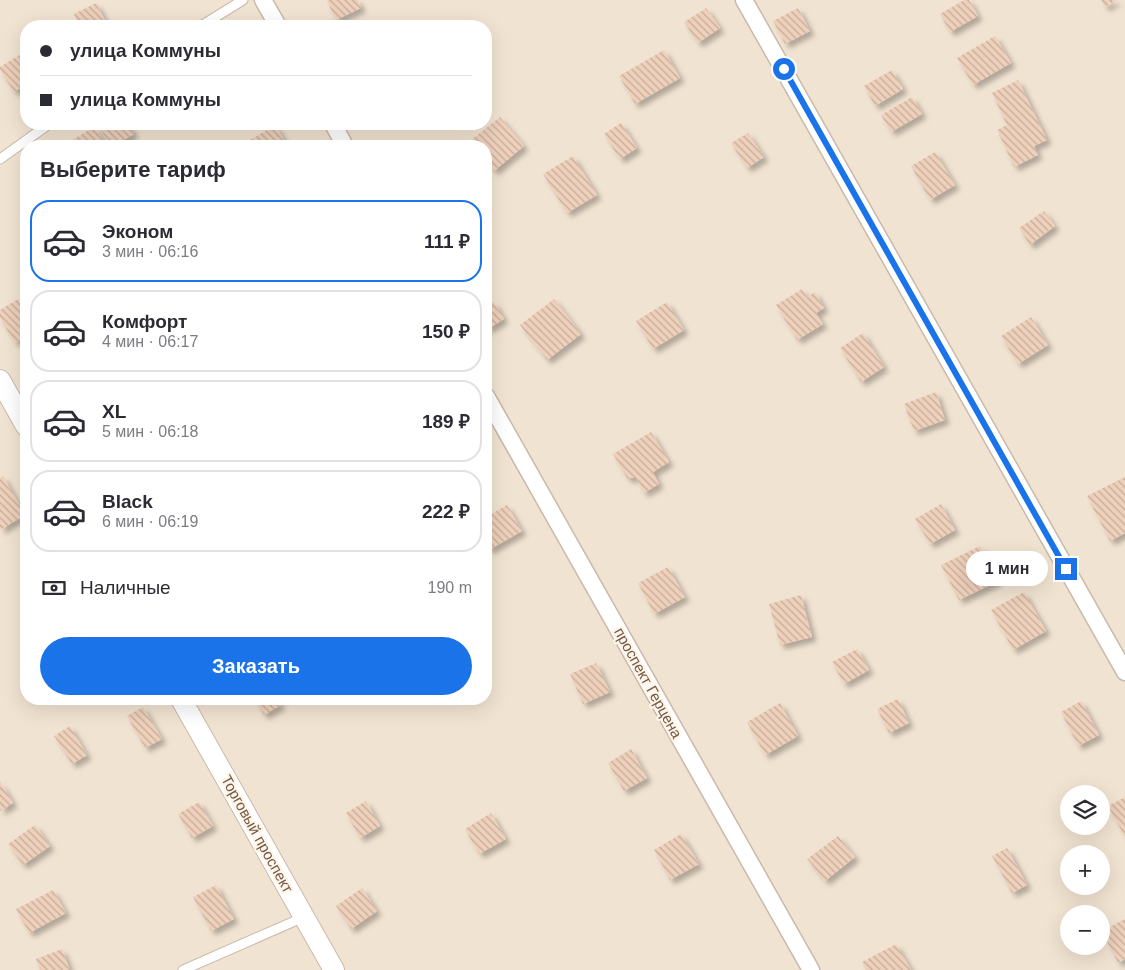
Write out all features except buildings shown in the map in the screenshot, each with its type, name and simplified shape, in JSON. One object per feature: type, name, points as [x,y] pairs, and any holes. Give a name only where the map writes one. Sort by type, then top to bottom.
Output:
[{"type":"street","points":[[263,0],[275,20]]},
{"type":"street","points":[[744,0],[1125,672]]},
{"type":"street","points":[[0,380],[20,415]]},
{"type":"street","name":"проспект Герцена","points":[[492,407],[811,970]]},
{"type":"street","name":"Торговый проспект","points":[[184,705],[334,970]]},
{"type":"lane","points":[[211,20],[243,0]]},
{"type":"lane","points":[[27,140],[41,130]]},
{"type":"lane","points":[[0,159],[20,145]]},
{"type":"lane","points":[[183,970],[304,917]]},
{"type":"shaded area","points":[[0,0],[1125,0],[1125,970],[0,970]]},
{"type":"route","points":[[784,69],[1066,569]]}]
